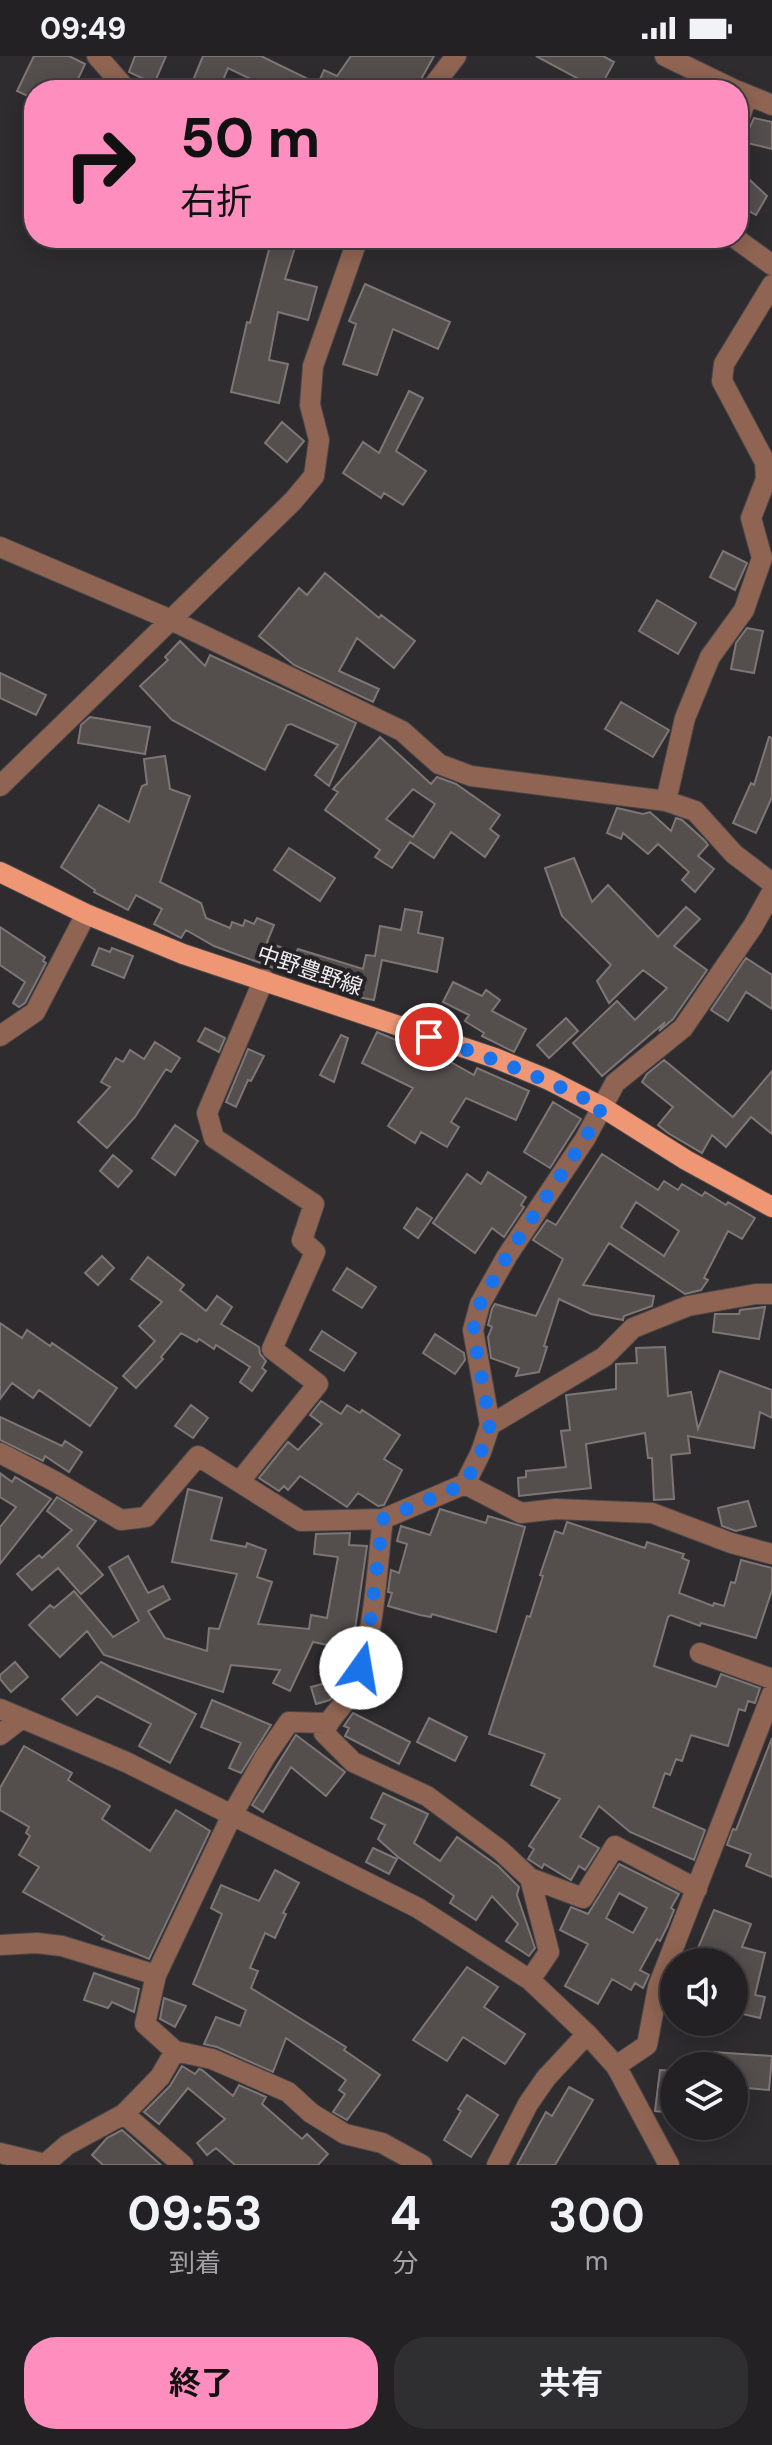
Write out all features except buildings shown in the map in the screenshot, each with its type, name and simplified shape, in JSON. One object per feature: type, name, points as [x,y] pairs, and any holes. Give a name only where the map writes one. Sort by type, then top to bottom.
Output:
[{"type":"main road","name":"中野豊野線","points":[[0,872],[86,914],[183,954],[495,1058],[549,1080],[602,1107],[686,1160],[772,1207]]},
{"type":"street","points":[[97,56],[118,80]]},
{"type":"street","points":[[438,80],[456,56]]},
{"type":"street","points":[[665,56],[715,80]]},
{"type":"street","points":[[748,95],[772,105]]},
{"type":"street","points":[[748,247],[772,265]]},
{"type":"street","points":[[0,786],[293,501],[314,476],[319,440],[310,405],[313,366],[354,248]]},
{"type":"street","points":[[666,801],[685,718],[710,657],[744,610],[762,558],[751,518],[766,479],[765,462],[722,381],[724,364],[772,285]]},
{"type":"street","points":[[0,547],[169,619],[402,731],[439,764],[471,776],[666,801],[695,811],[734,854],[772,883]]},
{"type":"street","points":[[0,1453],[121,1520],[146,1517],[198,1456],[301,1521],[383,1519],[465,1484],[490,1425],[473,1330],[480,1304],[507,1256],[585,1139],[615,1083],[683,1028],[753,926],[772,892]]},
{"type":"street","points":[[0,1036],[35,1012],[86,914]]},
{"type":"street","points":[[240,1481],[318,1384],[272,1349],[315,1252],[302,1240],[314,1204],[214,1138],[207,1113],[264,979]]},
{"type":"street","points":[[490,1425],[604,1357],[633,1328],[688,1306],[772,1294]]},
{"type":"street","points":[[465,1484],[521,1513],[556,1509],[652,1513],[731,1543],[772,1554]]},
{"type":"street","points":[[383,1519],[367,1647],[354,1690],[327,1723],[324,1733],[353,1762],[427,1796],[500,1850],[530,1878],[583,1898],[615,1846],[697,1889]]},
{"type":"street","points":[[700,1653],[772,1679]]},
{"type":"street","points":[[616,2066],[647,2045],[658,1987],[697,1889],[764,1745],[772,1694]]},
{"type":"street","points":[[0,1709],[126,1762],[418,1908],[530,1980],[616,2066],[669,2165]]},
{"type":"street","points":[[0,1735],[22,1718]]},
{"type":"street","points":[[327,1723],[289,1722],[265,1757],[232,1815],[156,1975],[145,2024],[175,2051],[212,2059],[288,2092],[311,2113],[345,2134],[382,2143],[422,2165]]},
{"type":"street","points":[[530,1878],[549,1952],[530,1980]]},
{"type":"street","points":[[0,1945],[37,1943],[62,1946],[156,1975]]},
{"type":"street","points":[[497,2165],[528,2104],[546,2078],[587,2034]]},
{"type":"street","points":[[0,2153],[45,2164],[67,2145],[124,2114],[160,2077],[175,2051]]},
{"type":"street","points":[[124,2114],[183,2165]]},
{"type":"route","points":[[361,1668],[367,1647],[383,1519],[465,1484],[490,1425],[473,1330],[480,1304],[602,1107],[549,1080],[495,1058],[429,1037]]}]
